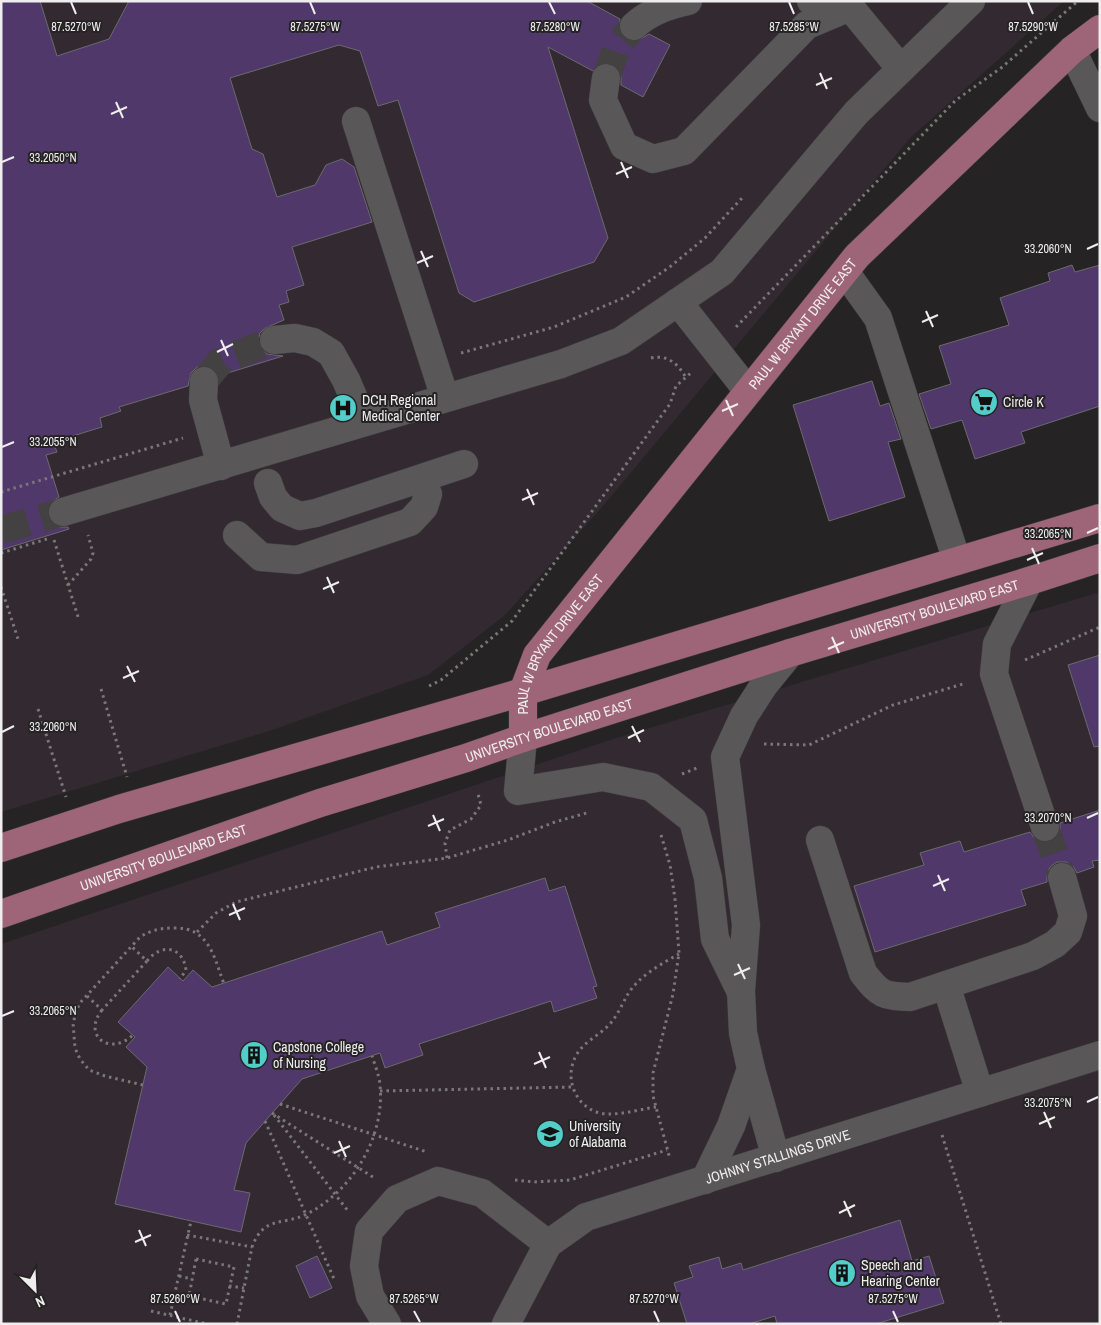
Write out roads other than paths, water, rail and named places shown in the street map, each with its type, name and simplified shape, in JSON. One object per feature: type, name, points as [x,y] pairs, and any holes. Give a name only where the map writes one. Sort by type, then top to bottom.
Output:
[{"type":"main road","name":"PAUL W BRYANT DRIVE EAST","points":[[523,738],[524,692],[537,655],[844,272],[858,256],[1072,50],[1100,28]]},
{"type":"main road","points":[[1,848],[119,809],[524,692],[1100,518]]},
{"type":"main road","name":"UNIVERSITY BOULEVARD EAST","points":[[1,914],[320,803],[1100,558]]},
{"type":"street","points":[[634,26],[644,16],[688,1]]},
{"type":"street","points":[[811,1],[849,4],[901,69]]},
{"type":"street","points":[[63,512],[165,480],[221,466],[561,364],[621,341],[722,272],[856,112],[971,1]]},
{"type":"street","points":[[606,78],[602,100],[624,146],[653,158],[684,151],[807,25],[849,4]]},
{"type":"street","points":[[1072,50],[1100,108]]},
{"type":"street","points":[[356,121],[445,398]]},
{"type":"street","points":[[844,272],[878,318],[957,561]]},
{"type":"street","points":[[678,302],[748,391]]},
{"type":"street","points":[[274,340],[295,338],[313,342],[331,353],[346,380],[364,422]]},
{"type":"street","points":[[204,381],[203,400],[221,466]]},
{"type":"street","points":[[268,483],[273,496],[282,508],[300,516],[316,513],[464,464]]},
{"type":"street","points":[[238,535],[261,557],[297,560],[410,522],[424,507],[428,494]]},
{"type":"street","points":[[1029,581],[997,644],[994,674],[1045,827]]},
{"type":"street","points":[[776,1158],[743,1033],[740,991],[746,925],[724,757],[744,716],[764,686],[790,654]]},
{"type":"street","points":[[523,738],[518,791],[603,777],[651,787],[693,820],[708,878],[715,939],[740,991]]},
{"type":"street","points":[[820,840],[864,973],[874,987],[888,996],[910,997],[1033,956],[1056,944],[1068,932],[1073,916],[1062,877]]},
{"type":"street","points":[[946,985],[980,1093]]},
{"type":"street","name":"JOHNNY STALLINGS DRIVE","points":[[506,1324],[548,1244],[586,1217],[1100,1055]]},
{"type":"street","points":[[705,1180],[731,1126],[751,1069]]},
{"type":"street","points":[[388,1324],[370,1296],[364,1266],[369,1231],[398,1199],[438,1181],[482,1192],[548,1244]]},
{"type":"tunnel","points":[[606,78],[617,47],[634,26]]},
{"type":"tunnel","points":[[204,381],[221,361],[274,340]]},
{"type":"tunnel","points":[[1,530],[63,512]]},
{"type":"tunnel","points":[[1045,827],[1062,877]]},
{"type":"place","name":"Circle K","points":[[984,402]]},
{"type":"place","name":"DCH Regional Medical Center","points":[[343,408]]},
{"type":"place","name":"Capstone College of Nursing","points":[[254,1055]]},
{"type":"place","name":"University of Alabama","points":[[550,1134]]},
{"type":"place","name":"Speech and Hearing Center","points":[[842,1273]]}]
